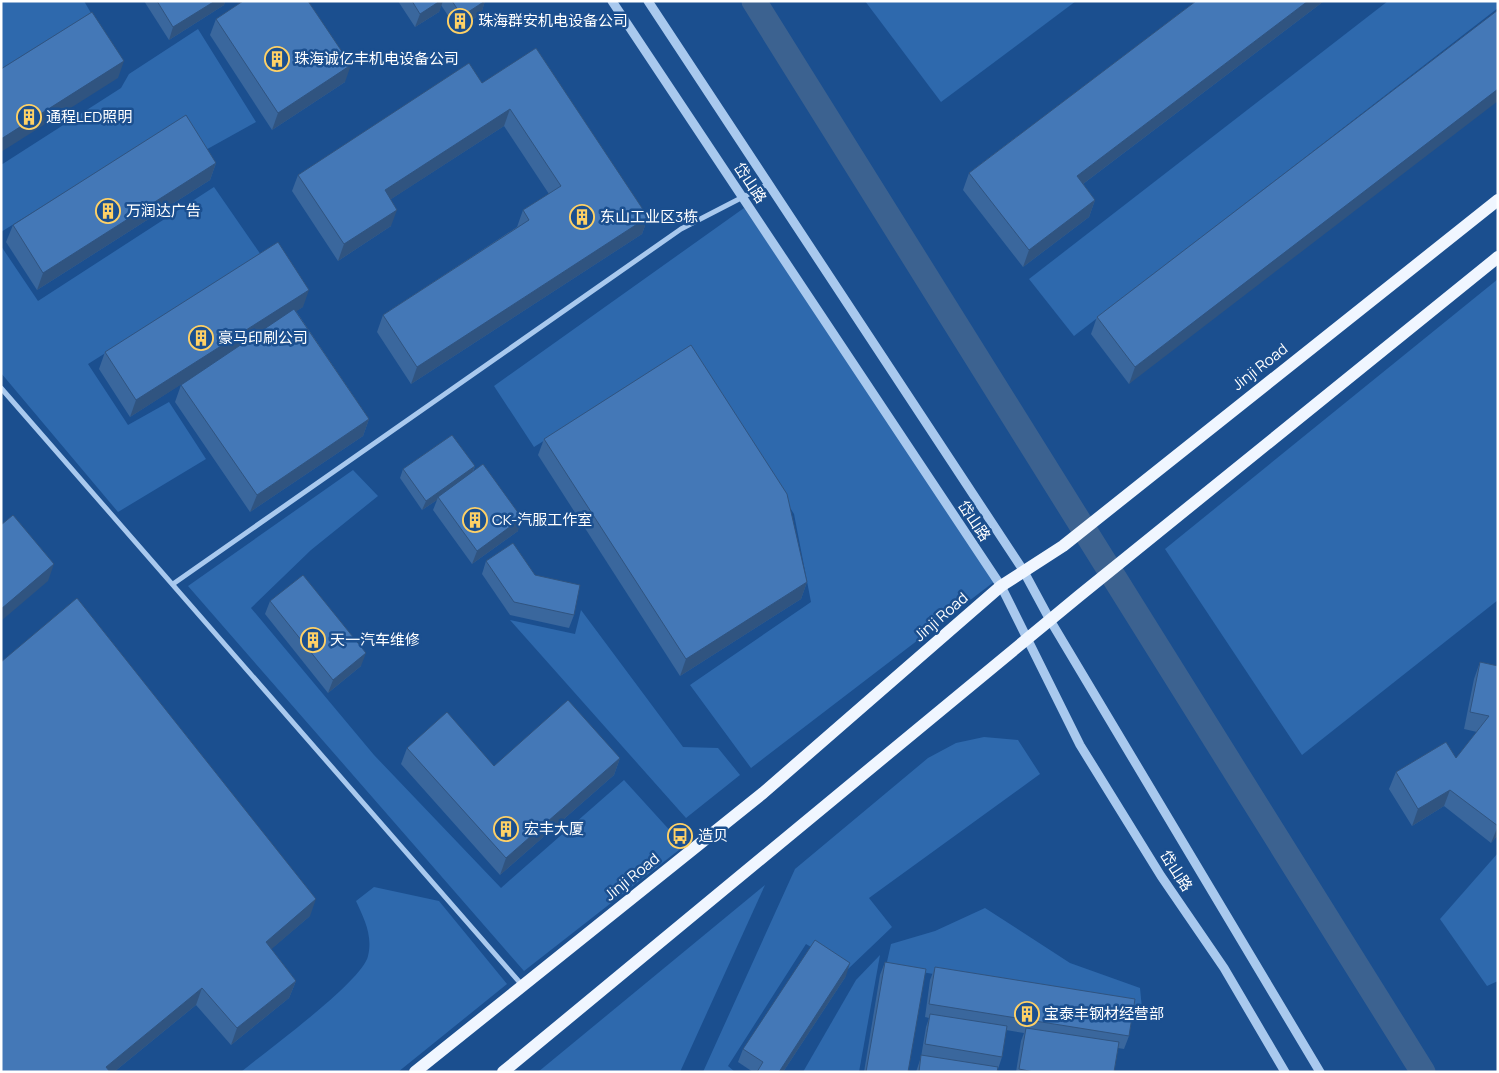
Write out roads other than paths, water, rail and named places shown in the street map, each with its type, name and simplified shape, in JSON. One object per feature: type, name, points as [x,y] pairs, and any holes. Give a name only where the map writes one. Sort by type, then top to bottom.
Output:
[{"type":"main road","name":"Jinji Road","points":[[415,1072],[763,794],[1001,586],[1023,570],[1063,546],[1498,200]]},
{"type":"main road","points":[[503,1072],[1078,596],[1498,257]]},
{"type":"street","name":"岱山路","points":[[612,1],[1001,586],[1080,745],[1161,876],[1224,968],[1285,1072]]},
{"type":"street","name":"岱山路","points":[[648,1],[1023,570],[1050,620],[1320,1072]]},
{"type":"street","points":[[173,584],[681,229],[768,184]]},
{"type":"street","points":[[1,388],[522,986]]},
{"type":"waterway","points":[[754,1],[1423,1072]]},
{"type":"place","name":"珠海群安机电设备公司","points":[[460,21]]},
{"type":"place","name":"珠海诚亿丰机电设备公司","points":[[277,59]]},
{"type":"place","name":"通程LED照明","points":[[29,117]]},
{"type":"place","name":"万润达广告","points":[[108,211]]},
{"type":"place","name":"东山工业区3栋","points":[[582,217]]},
{"type":"place","name":"豪马印刷公司","points":[[201,338]]},
{"type":"place","name":"CK-汽服工作室","points":[[475,520]]},
{"type":"place","name":"天一汽车维修","points":[[313,640]]},
{"type":"place","name":"宏丰大厦","points":[[506,829]]},
{"type":"place","name":"造贝","points":[[680,836]]},
{"type":"place","name":"宝泰丰钢材经营部","points":[[1027,1014]]}]
